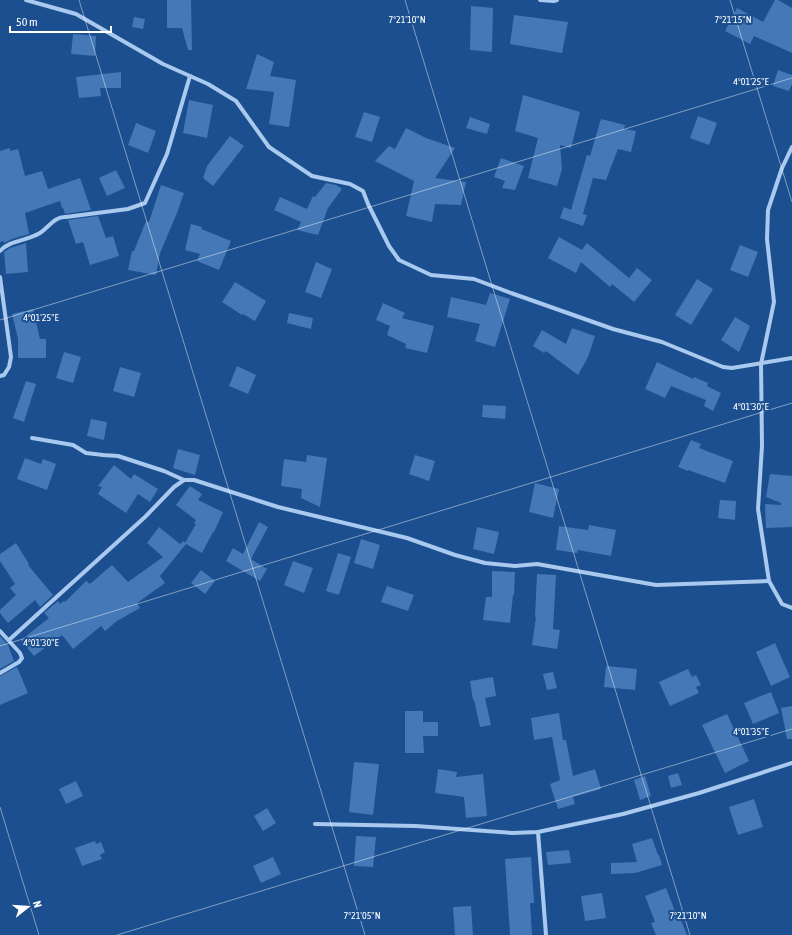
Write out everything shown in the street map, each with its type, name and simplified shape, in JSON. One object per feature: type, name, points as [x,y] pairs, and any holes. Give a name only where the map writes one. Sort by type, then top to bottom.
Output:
[{"type":"street","points":[[26,0],[76,14],[163,64],[208,84],[236,101],[269,147],[312,176],[350,184],[363,191],[389,246],[399,260],[431,275],[474,279],[613,329],[662,342],[723,367],[732,368],[792,358]]},
{"type":"street","points":[[540,0],[557,0]]},
{"type":"street","points":[[0,251],[4,247],[14,242],[27,239],[40,233],[61,216],[66,217],[128,208],[145,203],[168,154],[190,76]]},
{"type":"street","points":[[792,147],[782,168],[768,210],[767,239],[774,302],[761,364],[762,446],[758,509],[769,581],[782,604],[792,608]]},
{"type":"street","points":[[0,277],[11,357],[9,367],[4,375],[0,376]]},
{"type":"street","points":[[32,438],[73,445],[86,453],[118,456],[164,471],[184,480],[194,480],[278,507],[407,538],[455,555],[485,563],[515,566],[537,564],[656,585],[769,581]]},
{"type":"street","points":[[9,640],[144,517],[174,487],[184,480]]},
{"type":"street","points":[[0,631],[20,653],[22,658],[19,662],[0,673]]},
{"type":"street","points":[[314,824],[416,826],[512,833],[538,832],[623,814],[699,793],[792,763]]},
{"type":"street","points":[[538,832],[546,935]]},
{"type":"building","points":[[167,0],[191,0],[192,50],[188,50],[182,28],[167,28]]},
{"type":"building","points":[[775,0],[778,0],[792,8],[792,53],[754,36],[750,44],[725,31],[737,8],[763,22]]},
{"type":"building","points":[[471,6],[493,8],[492,52],[470,50]]},
{"type":"building","points":[[514,15],[568,22],[562,53],[510,44]]},
{"type":"building","points":[[134,17],[145,19],[143,29],[132,27]]},
{"type":"building","points":[[73,34],[96,36],[95,56],[71,54]]},
{"type":"building","points":[[257,54],[274,62],[270,76],[296,80],[289,127],[269,124],[274,92],[246,89]]},
{"type":"building","points":[[778,70],[792,75],[792,84],[789,91],[773,86]]},
{"type":"building","points":[[121,72],[121,88],[100,88],[101,96],[79,98],[76,77]]},
{"type":"building","points":[[523,95],[580,112],[571,148],[560,145],[562,169],[557,186],[528,178],[538,138],[515,131]]},
{"type":"building","points":[[189,100],[213,105],[207,138],[183,133]]},
{"type":"building","points":[[364,112],[380,117],[372,142],[355,137]]},
{"type":"building","points":[[698,116],[717,123],[709,145],[690,138]]},
{"type":"building","points":[[470,117],[490,124],[487,134],[466,128]]},
{"type":"building","points":[[601,119],[625,125],[624,129],[636,131],[631,152],[618,149],[606,180],[593,178],[583,214],[587,215],[583,226],[560,218],[564,207],[571,210],[587,155],[590,156]]},
{"type":"building","points":[[136,123],[156,131],[148,153],[128,145]]},
{"type":"building","points":[[406,128],[426,138],[455,148],[435,178],[466,182],[461,205],[435,204],[432,222],[406,216],[414,181],[375,161],[389,146],[395,149]]},
{"type":"building","points":[[230,136],[244,146],[213,186],[203,178],[207,166]]},
{"type":"building","points":[[10,148],[10,151],[18,149],[25,176],[42,171],[48,189],[80,178],[91,210],[65,214],[60,201],[25,213],[29,234],[4,243],[4,241],[0,242],[0,151]]},
{"type":"building","points":[[501,158],[524,166],[515,190],[502,188],[505,181],[494,177]]},
{"type":"building","points":[[116,170],[125,188],[107,196],[99,178]]},
{"type":"building","points":[[326,183],[336,185],[342,189],[328,208],[318,235],[297,230],[301,222],[274,210],[280,197],[307,209],[313,196],[315,197]]},
{"type":"building","points":[[161,185],[184,193],[160,253],[156,275],[128,270],[132,251],[134,251],[146,221],[149,222]]},
{"type":"building","points":[[98,216],[106,238],[113,236],[119,256],[90,265],[83,242],[76,244],[68,220]]},
{"type":"building","points":[[191,224],[202,227],[201,229],[231,241],[219,270],[197,261],[200,254],[185,250]]},
{"type":"building","points":[[559,237],[582,250],[587,243],[629,278],[637,268],[652,280],[634,302],[612,284],[610,287],[581,262],[576,273],[548,258]]},
{"type":"building","points":[[26,243],[28,272],[6,274],[4,252],[10,248]]},
{"type":"building","points":[[740,245],[758,252],[748,277],[730,270]]},
{"type":"building","points":[[316,262],[332,269],[321,298],[305,292]]},
{"type":"building","points":[[697,279],[713,289],[691,325],[675,315]]},
{"type":"building","points":[[235,282],[266,301],[255,321],[243,314],[242,315],[222,302]]},
{"type":"building","points":[[490,293],[510,299],[495,347],[475,341],[480,324],[447,317],[451,297],[486,305]]},
{"type":"building","points":[[383,303],[405,313],[402,318],[434,326],[427,353],[405,348],[406,344],[387,335],[390,326],[376,320]]},
{"type":"building","points":[[33,309],[40,339],[46,339],[46,358],[18,358],[18,339],[12,314]]},
{"type":"building","points":[[289,313],[313,318],[311,329],[287,323]]},
{"type":"building","points":[[735,317],[750,326],[739,352],[721,340]]},
{"type":"building","points":[[572,328],[595,336],[588,357],[578,375],[546,351],[544,353],[533,346],[542,330],[566,344]]},
{"type":"building","points":[[64,352],[81,357],[73,383],[56,378]]},
{"type":"building","points":[[657,362],[693,379],[694,377],[708,383],[707,386],[721,393],[713,411],[704,406],[706,400],[671,386],[665,398],[645,389]]},
{"type":"building","points":[[237,366],[256,375],[248,394],[229,386]]},
{"type":"building","points":[[120,367],[141,373],[134,397],[113,391]]},
{"type":"building","points":[[26,381],[36,384],[24,422],[13,418]]},
{"type":"building","points":[[483,405],[506,406],[505,419],[482,417]]},
{"type":"building","points":[[91,419],[107,422],[104,440],[87,436]]},
{"type":"building","points":[[691,440],[701,444],[699,448],[733,461],[725,483],[678,467]]},
{"type":"building","points":[[178,449],[200,455],[195,475],[173,468]]},
{"type":"building","points":[[307,455],[327,458],[320,507],[301,498],[302,489],[281,486],[284,459],[306,462]]},
{"type":"building","points":[[415,455],[435,461],[429,481],[409,474]]},
{"type":"building","points":[[25,458],[41,464],[43,459],[56,464],[47,490],[17,479]]},
{"type":"building","points":[[114,465],[131,479],[134,474],[158,489],[150,502],[138,494],[126,513],[98,494],[102,487],[98,486]]},
{"type":"building","points":[[770,474],[792,476],[792,527],[766,528],[765,504],[781,505],[781,503],[766,497]]},
{"type":"building","points":[[535,483],[559,489],[553,518],[529,512]]},
{"type":"building","points":[[190,486],[202,494],[198,500],[223,512],[202,553],[186,544],[160,576],[165,583],[137,603],[140,608],[117,621],[105,631],[101,626],[73,649],[62,635],[34,656],[21,640],[49,618],[44,613],[58,601],[60,604],[64,601],[65,602],[86,581],[90,584],[112,565],[128,582],[163,557],[147,543],[159,527],[180,544],[184,541],[185,543],[196,524],[194,523],[196,520],[176,505]]},
{"type":"building","points":[[720,500],[736,501],[735,520],[718,518]]},
{"type":"building","points":[[259,522],[268,527],[251,559],[267,569],[260,581],[226,561],[233,548],[243,554]]},
{"type":"building","points":[[589,525],[616,530],[611,556],[578,550],[577,553],[556,550],[559,526],[588,530]]},
{"type":"building","points":[[477,527],[499,532],[494,554],[473,549]]},
{"type":"building","points":[[361,539],[380,545],[373,569],[354,563]]},
{"type":"building","points":[[16,543],[29,564],[28,565],[53,595],[40,607],[35,600],[8,623],[0,613],[0,610],[16,595],[10,588],[15,584],[0,561],[0,554]]},
{"type":"building","points":[[338,553],[351,557],[339,595],[326,591]]},
{"type":"building","points":[[293,561],[313,568],[304,593],[284,585]]},
{"type":"building","points":[[201,570],[215,581],[205,594],[191,583]]},
{"type":"building","points":[[492,571],[515,572],[514,595],[510,623],[483,620],[486,597],[492,597]]},
{"type":"building","points":[[537,574],[556,575],[553,629],[560,630],[557,649],[532,645],[536,617]]},
{"type":"building","points":[[387,586],[414,595],[408,611],[381,602]]},
{"type":"building","points":[[0,636],[8,645],[14,661],[0,669]]},
{"type":"building","points":[[775,643],[790,677],[771,686],[756,652]]},
{"type":"building","points":[[606,666],[637,669],[635,690],[604,687]]},
{"type":"building","points":[[17,667],[28,693],[0,705],[0,676]]},
{"type":"building","points":[[688,669],[692,677],[696,675],[701,685],[696,687],[699,693],[670,706],[659,682]]},
{"type":"building","points":[[553,672],[557,688],[547,690],[543,674]]},
{"type":"building","points":[[493,677],[496,696],[485,698],[491,725],[480,727],[470,681]]},
{"type":"building","points":[[771,692],[779,713],[753,724],[744,703]]},
{"type":"building","points":[[792,706],[792,739],[787,739],[781,708]]},
{"type":"building","points":[[405,711],[423,711],[423,722],[438,722],[438,736],[423,736],[424,753],[405,753]]},
{"type":"building","points":[[559,713],[563,740],[566,740],[573,776],[595,769],[601,789],[573,797],[575,804],[558,809],[550,784],[560,780],[552,737],[534,740],[531,718]]},
{"type":"building","points":[[727,714],[749,761],[725,773],[702,725]]},
{"type":"building","points":[[354,762],[379,764],[373,815],[349,812]]},
{"type":"building","points":[[438,769],[457,772],[456,777],[483,774],[487,816],[466,818],[464,797],[435,793]]},
{"type":"building","points":[[678,773],[682,785],[671,788],[668,776]]},
{"type":"building","points":[[645,776],[651,796],[640,800],[634,780]]},
{"type":"building","points":[[76,781],[83,796],[66,804],[59,789]]},
{"type":"building","points":[[754,799],[763,827],[738,835],[729,807]]},
{"type":"building","points":[[267,808],[276,823],[263,831],[254,816]]},
{"type":"building","points":[[356,836],[376,837],[373,867],[354,866]]},
{"type":"building","points":[[652,838],[662,865],[635,873],[611,874],[611,863],[637,862],[632,844]]},
{"type":"building","points":[[95,841],[96,844],[101,842],[105,852],[100,855],[102,859],[82,866],[75,848]]},
{"type":"building","points":[[569,850],[571,863],[548,865],[546,852]]},
{"type":"building","points":[[273,857],[281,874],[261,883],[253,866]]},
{"type":"building","points":[[531,857],[534,903],[530,903],[532,935],[510,935],[505,859]]},
{"type":"building","points":[[666,888],[676,914],[678,913],[687,935],[656,935],[651,923],[655,922],[645,896]]},
{"type":"building","points":[[602,893],[606,918],[585,921],[581,896]]},
{"type":"building","points":[[471,906],[473,935],[455,935],[453,907]]}]
